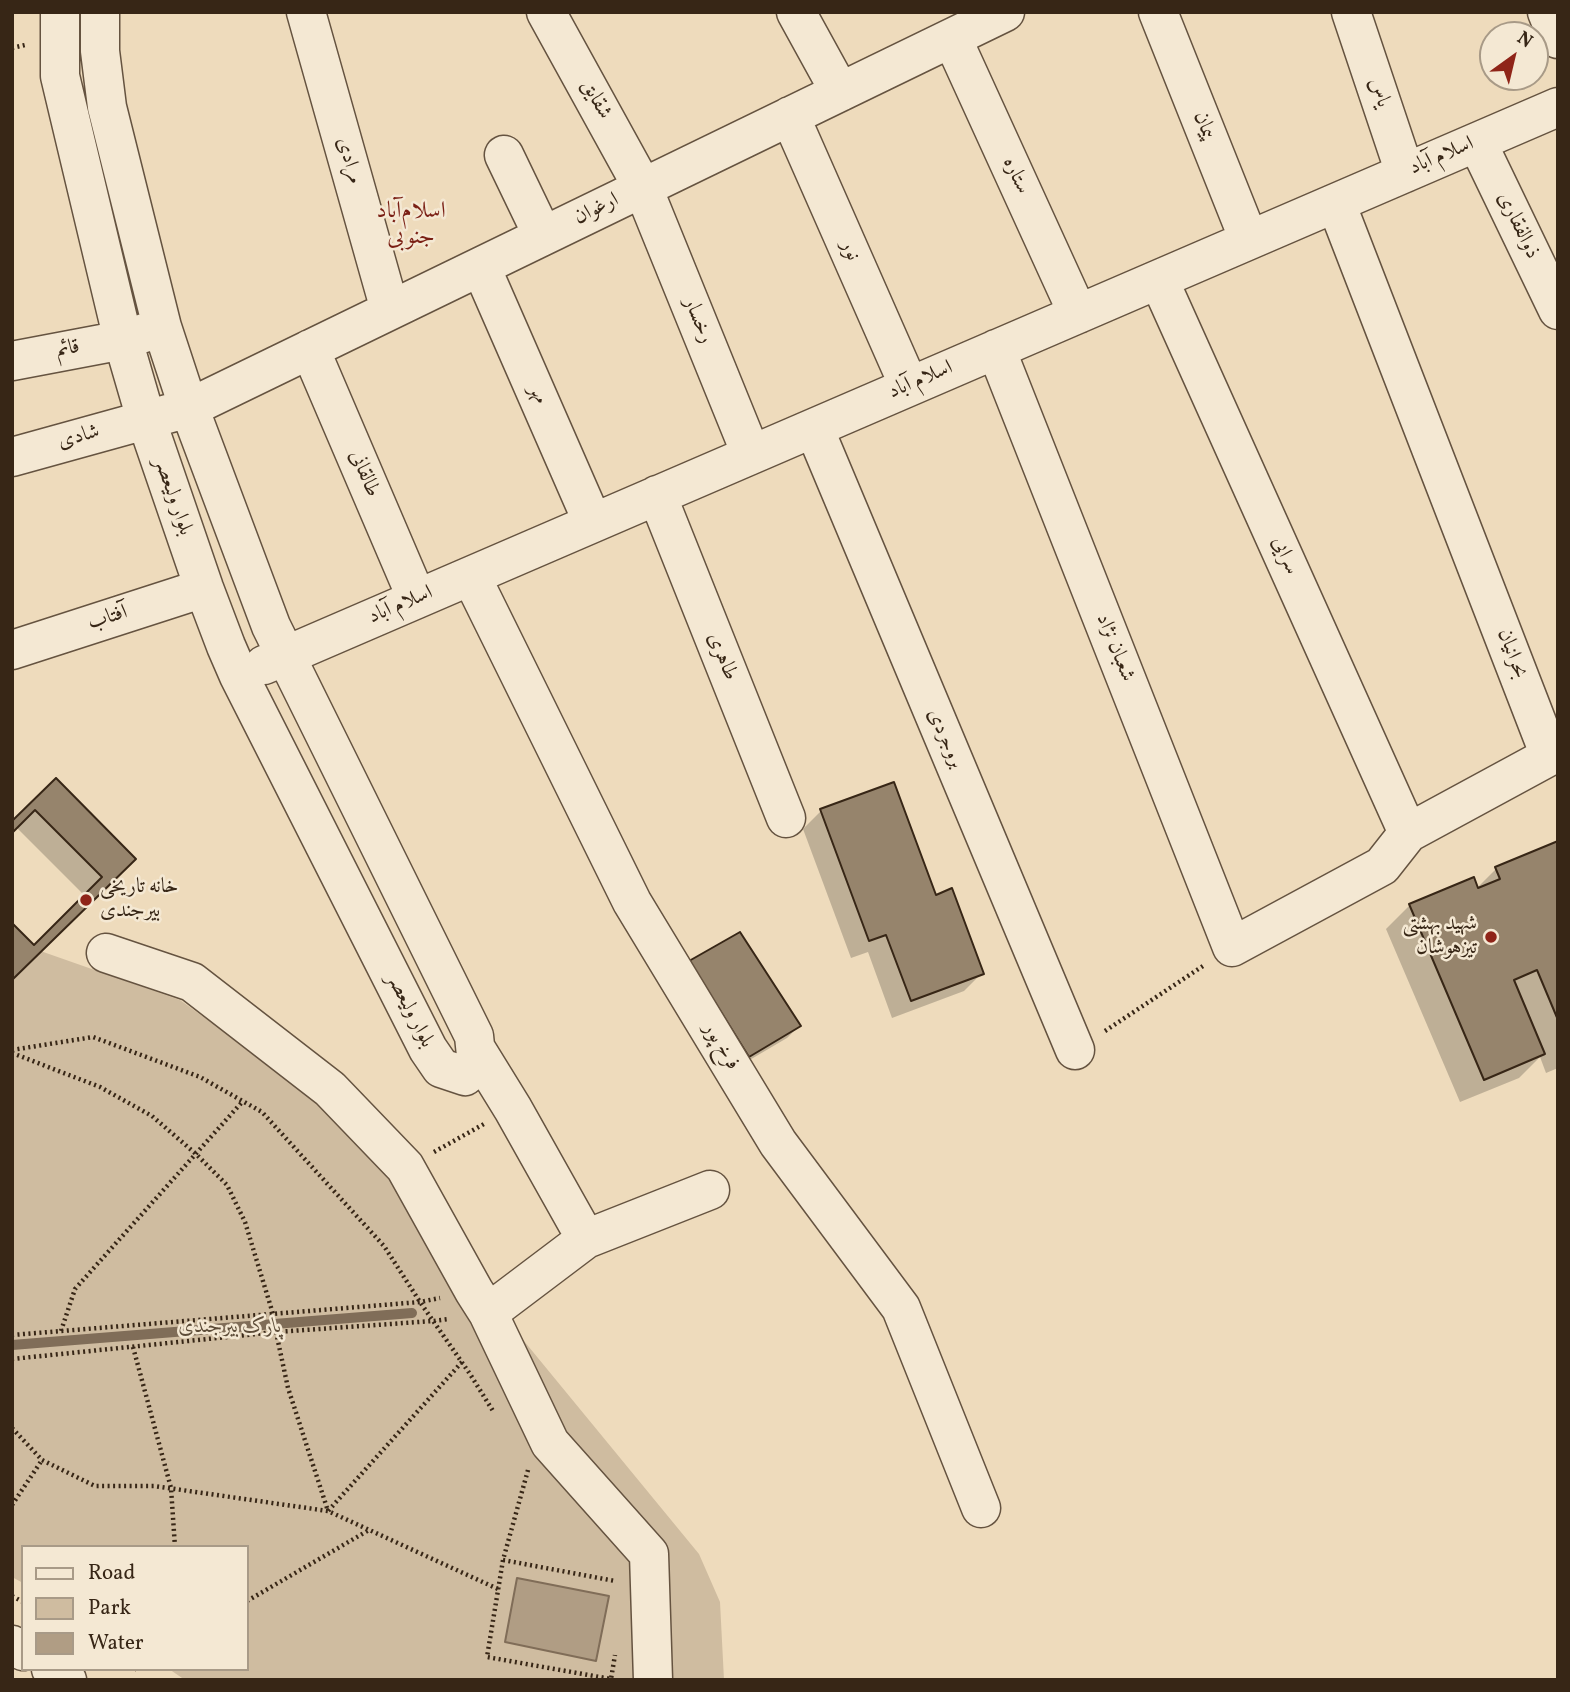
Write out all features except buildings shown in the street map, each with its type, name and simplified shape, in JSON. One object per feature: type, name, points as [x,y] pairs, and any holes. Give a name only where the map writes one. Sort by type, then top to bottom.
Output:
[{"type":"street","name":"بلوار ولیعصر","points":[[60,12],[60,76],[124,340],[146,419],[226,646],[428,1049],[441,1068],[464,1076],[477,1065],[476,1048]]},
{"type":"street","points":[[100,12],[100,51],[107,107],[162,327],[189,408],[271,626],[474,1036],[476,1048],[586,1239]]},
{"type":"street","name":"مرادی","points":[[306,12],[390,310]]},
{"type":"street","name":"شقایق","points":[[546,12],[643,188]]},
{"type":"street","points":[[796,12],[840,92]]},
{"type":"street","name":"ارغوان","points":[[189,408],[1005,12]]},
{"type":"street","name":"پیمان","points":[[1158,12],[1249,240]]},
{"type":"street","name":"یاس","points":[[1351,12],[1405,173]]},
{"type":"street","points":[[1547,12],[1558,39]]},
{"type":"street","name":"ستاره","points":[[952,38],[1078,314]]},
{"type":"street","name":"اسلام آباد","points":[[239,676],[1558,107]]},
{"type":"street","name":"نور","points":[[790,116],[909,386]]},
{"type":"street","name":"ذوالفقاری","points":[[1477,142],[1558,310]]},
{"type":"street","points":[[504,155],[543,236]]},
{"type":"street","name":"رخسار","points":[[643,188],[751,454]]},
{"type":"street","name":"بحرانیان","points":[[1232,947],[1381,866],[1408,833],[1550,756],[1336,203]]},
{"type":"street","name":"مهر","points":[[481,267],[593,523]]},
{"type":"street","name":"سرایی","points":[[1160,280],[1408,833]]},
{"type":"street","name":"قائم","points":[[12,361],[124,340],[162,327]]},
{"type":"street","name":"طالقانی","points":[[310,349],[416,599]]},
{"type":"street","name":"شعبان نژاد","points":[[996,349],[1232,947]]},
{"type":"street","name":"شادی","points":[[12,457],[189,408]]},
{"type":"street","name":"بروجردی","points":[[814,428],[1075,1050]]},
{"type":"street","name":"طاهری","points":[[657,495],[786,818]]},
{"type":"street","name":"فرخ پور","points":[[471,576],[632,902],[778,1143],[901,1308],[981,1508]]},
{"type":"street","name":"آفتاب","points":[[12,650],[204,588]]},
{"type":"street","points":[[106,953],[192,982],[330,1089],[405,1167],[481,1302],[550,1443],[649,1554],[653,1680]]},
{"type":"street","points":[[481,1302],[586,1239],[710,1190]]},
{"type":"path","points":[[1075,1050],[1232,947]]},
{"type":"path","points":[[12,1051],[93,1037],[200,1077],[262,1111],[384,1246],[496,1417]]},
{"type":"path","points":[[12,1051],[100,1087],[152,1116],[228,1185],[246,1222],[273,1314]]},
{"type":"path","points":[[61,1332],[75,1289],[243,1101]]},
{"type":"path","points":[[405,1167],[513,1109]]},
{"type":"path","points":[[12,1335],[419,1302],[481,1302]]},
{"type":"path","points":[[12,1359],[276,1332],[433,1321],[481,1302]]},
{"type":"path","points":[[276,1332],[288,1388],[328,1511]]},
{"type":"path","points":[[133,1347],[171,1488],[175,1545]]},
{"type":"path","points":[[328,1511],[462,1362]]},
{"type":"path","points":[[12,1428],[42,1460],[95,1486],[154,1486],[328,1511],[498,1589]]},
{"type":"path","points":[[12,1505],[42,1460]]},
{"type":"path","points":[[522,1460],[528,1470],[503,1560],[487,1657],[611,1679],[615,1651]]},
{"type":"path","points":[[248,1600],[369,1530]]},
{"type":"path","points":[[503,1560],[627,1583]]},
{"type":"green space","name":"پارک بیرجندی","points":[[12,941],[180,1000],[325,1104],[699,1554],[720,1602],[724,1680],[185,1680],[172,1671],[248,1671],[248,1545],[21,1545],[21,1582],[12,1577]]},
{"type":"water","points":[[517,1578],[609,1596],[596,1661],[505,1642]]},
{"type":"waterway","points":[[12,1345],[412,1313]]},
{"type":"place","name":"خانه تاریخی بیرجندی","points":[[86,900]]},
{"type":"place","name":"شهید بهشتی تیزهوشان","points":[[1491,937]]},
{"type":"district","name":"اسلام‌‌آباد جنوبی","points":[[411,226]]}]
